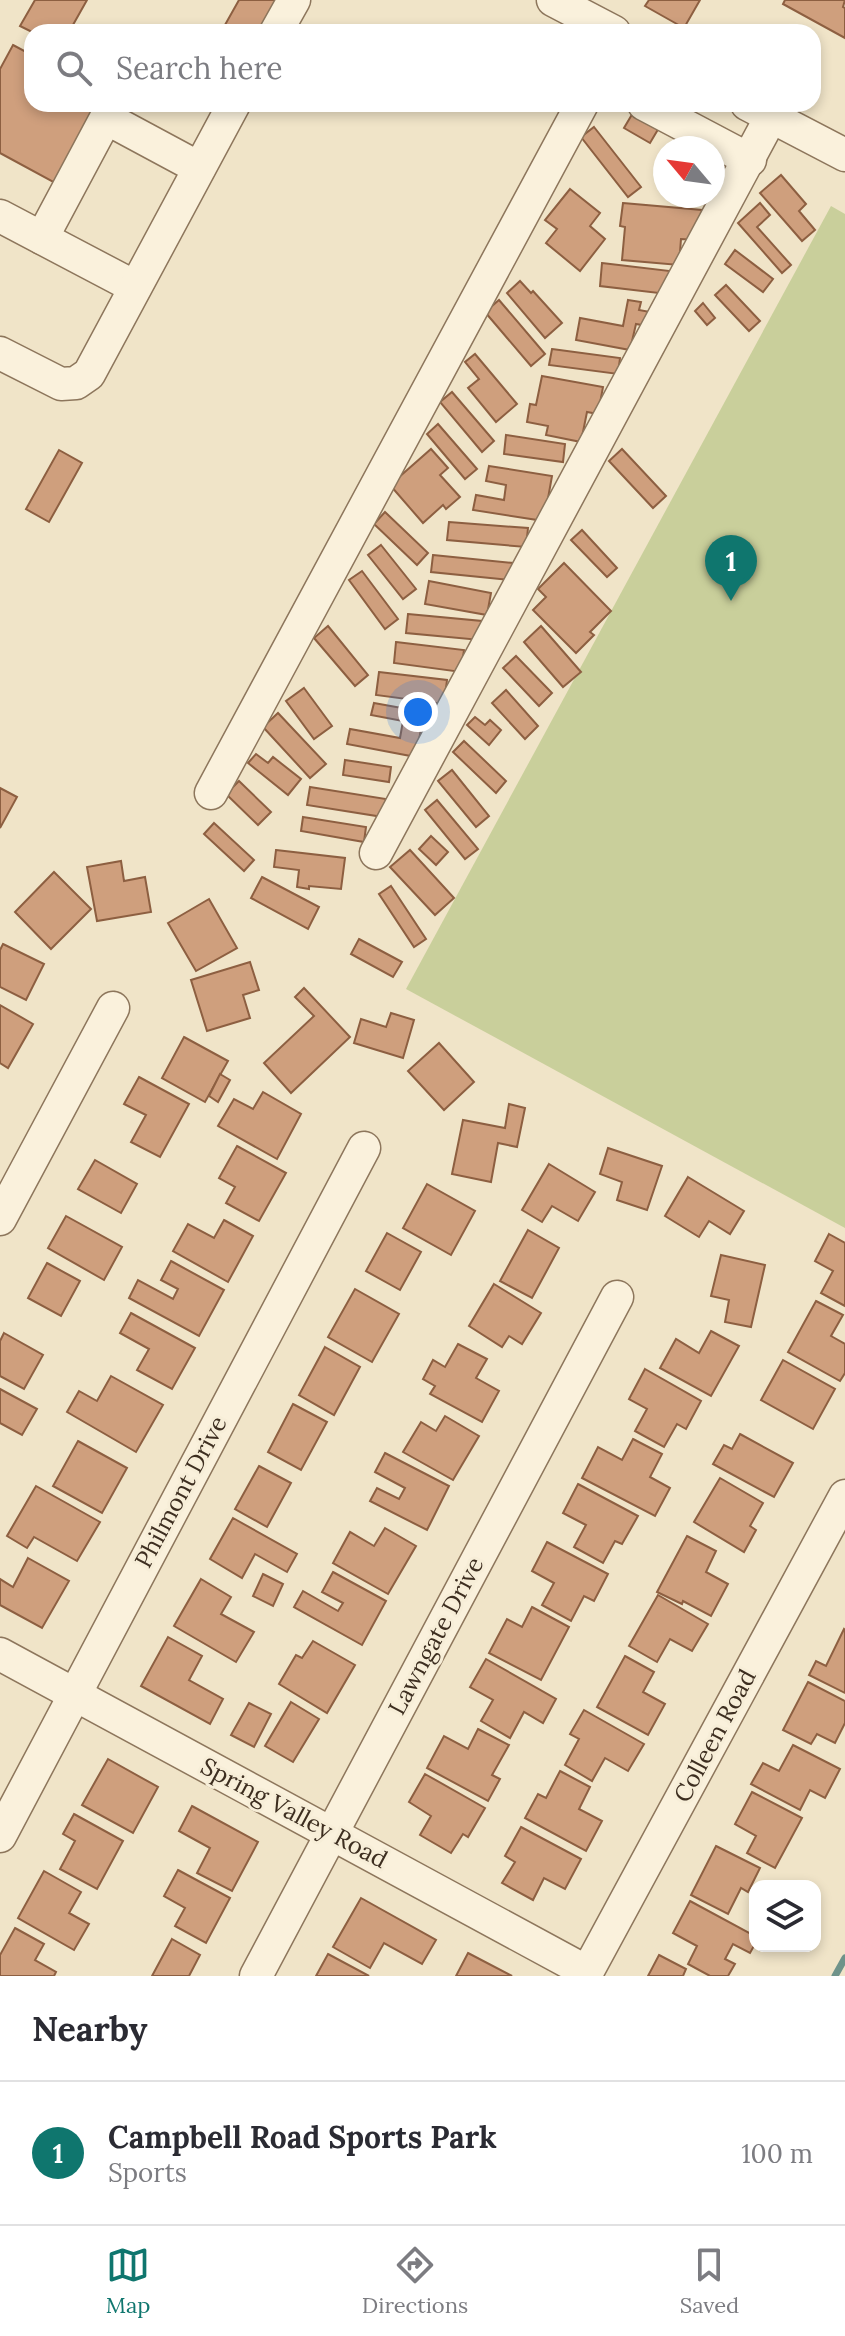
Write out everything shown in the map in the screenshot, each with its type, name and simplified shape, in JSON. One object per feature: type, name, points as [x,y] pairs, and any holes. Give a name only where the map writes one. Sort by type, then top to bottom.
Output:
[{"type":"street","points":[[280,24],[294,0]]},
{"type":"street","points":[[565,3],[600,24]]},
{"type":"street","points":[[0,353],[61,384],[76,383],[89,374],[230,112]]},
{"type":"street","points":[[211,793],[578,112]]},
{"type":"street","points":[[659,112],[750,160]]},
{"type":"street","points":[[376,853],[750,160],[759,112]]},
{"type":"street","points":[[761,112],[842,147]]},
{"type":"street","points":[[42,238],[106,118],[199,168]]},
{"type":"street","points":[[0,216],[135,287]]},
{"type":"street","points":[[0,1219],[113,1008]]},
{"type":"street","name":"Philmont Drive","points":[[0,1836],[364,1148]]},
{"type":"street","name":"Lawngate Drive","points":[[256,1976],[617,1297]]},
{"type":"street","name":"Colleen Road","points":[[586,1974],[845,1496]]},
{"type":"street","name":"Spring Valley Road","points":[[0,1654],[586,1974]]},
{"type":"green space","points":[[831,206],[845,214],[845,1228],[406,989]]},
{"type":"building","points":[[35,0],[87,0],[74,24],[20,26]]},
{"type":"building","points":[[239,0],[278,0],[264,24],[226,24]]},
{"type":"building","points":[[649,0],[700,0],[686,24],[677,24],[645,6]]},
{"type":"building","points":[[785,0],[845,0],[845,38],[821,24],[783,4]]},
{"type":"building","points":[[13,45],[24,51],[24,112],[98,112],[57,184],[0,153],[0,69]]},
{"type":"building","points":[[633,112],[660,126],[650,143],[624,128]]},
{"type":"building","points":[[594,127],[641,187],[628,197],[581,137]]},
{"type":"building","points":[[781,175],[806,204],[799,211],[815,230],[802,241],[760,193]]},
{"type":"building","points":[[570,189],[600,213],[590,226],[605,239],[580,271],[546,243],[557,229],[545,220]]},
{"type":"building","points":[[623,203],[702,210],[699,240],[681,239],[679,265],[622,260],[625,227],[620,226]]},
{"type":"building","points":[[760,203],[770,215],[757,227],[791,265],[782,273],[738,223]]},
{"type":"building","points":[[735,250],[773,279],[763,292],[725,264]]},
{"type":"building","points":[[602,263],[670,271],[667,294],[600,286]]},
{"type":"building","points":[[520,281],[562,323],[545,338],[507,293]]},
{"type":"building","points":[[726,285],[760,321],[749,331],[715,295]]},
{"type":"building","points":[[499,300],[545,354],[531,366],[485,312]]},
{"type":"building","points":[[628,300],[641,302],[639,310],[650,312],[647,326],[636,324],[630,350],[576,340],[580,318],[623,326]]},
{"type":"building","points":[[703,303],[715,318],[707,325],[695,311]]},
{"type":"building","points":[[552,349],[620,358],[618,374],[549,365]]},
{"type":"building","points":[[475,354],[517,404],[496,422],[468,388],[479,379],[465,362]]},
{"type":"building","points":[[542,376],[603,387],[598,414],[587,412],[581,442],[546,435],[548,426],[527,422],[530,404],[536,405]]},
{"type":"building","points":[[452,392],[494,441],[482,452],[440,402]]},
{"type":"building","points":[[438,424],[477,469],[465,479],[427,434]]},
{"type":"building","points":[[506,435],[565,444],[563,462],[504,454]]},
{"type":"building","points":[[431,449],[448,468],[440,475],[460,497],[446,509],[443,505],[423,523],[390,485]]},
{"type":"building","points":[[622,449],[666,496],[653,508],[609,461]]},
{"type":"building","points":[[59,450],[82,463],[49,522],[26,509]]},
{"type":"building","points":[[489,466],[552,476],[544,521],[473,510],[476,495],[504,500],[506,485],[486,481]]},
{"type":"building","points":[[385,512],[428,553],[417,565],[374,524]]},
{"type":"building","points":[[449,522],[528,528],[526,547],[447,540]]},
{"type":"building","points":[[582,530],[617,568],[607,577],[571,540]]},
{"type":"building","points":[[381,545],[416,589],[403,599],[368,555]]},
{"type":"building","points":[[433,555],[513,563],[511,580],[431,572]]},
{"type":"building","points":[[564,563],[611,611],[590,632],[594,635],[576,653],[533,610],[546,597],[538,589]]},
{"type":"building","points":[[362,571],[398,619],[385,629],[349,580]]},
{"type":"building","points":[[429,581],[491,593],[487,615],[425,604]]},
{"type":"building","points":[[408,614],[482,621],[480,640],[406,633]]},
{"type":"building","points":[[328,626],[368,675],[355,686],[314,638]]},
{"type":"building","points":[[541,626],[581,672],[563,687],[524,642]]},
{"type":"building","points":[[396,642],[464,650],[461,672],[394,663]]},
{"type":"building","points":[[516,656],[552,693],[539,706],[503,668]]},
{"type":"building","points":[[379,672],[447,680],[444,704],[376,695]]},
{"type":"building","points":[[304,688],[332,726],[314,739],[286,701]]},
{"type":"building","points":[[506,690],[538,726],[525,739],[492,703]]},
{"type":"building","points":[[374,703],[424,712],[416,757],[347,744],[350,729],[400,738],[403,721],[371,715]]},
{"type":"building","points":[[278,713],[326,764],[310,778],[263,727]]},
{"type":"building","points":[[475,717],[485,725],[490,720],[501,730],[489,745],[467,725]]},
{"type":"building","points":[[464,741],[506,781],[496,793],[453,752]]},
{"type":"building","points":[[256,754],[268,763],[273,757],[301,779],[288,795],[248,763]]},
{"type":"building","points":[[345,760],[391,767],[389,782],[343,775]]},
{"type":"building","points":[[452,770],[489,816],[476,827],[438,781]]},
{"type":"building","points":[[239,781],[271,812],[258,825],[226,794]]},
{"type":"building","points":[[310,787],[386,799],[383,817],[307,805]]},
{"type":"building","points":[[0,788],[17,797],[0,828]]},
{"type":"building","points":[[437,800],[478,849],[465,859],[425,810]]},
{"type":"building","points":[[303,817],[366,827],[364,842],[301,831]]},
{"type":"building","points":[[214,823],[254,860],[244,871],[204,834]]},
{"type":"building","points":[[431,836],[448,852],[436,865],[419,849]]},
{"type":"building","points":[[276,850],[345,858],[341,889],[297,887],[299,870],[274,867]]},
{"type":"building","points":[[410,850],[454,898],[435,915],[390,867]]},
{"type":"building","points":[[121,861],[124,881],[145,877],[151,912],[97,921],[87,867]]},
{"type":"building","points":[[54,872],[91,909],[51,949],[15,912]]},
{"type":"building","points":[[262,877],[319,907],[308,929],[251,898]]},
{"type":"building","points":[[391,886],[426,939],[414,947],[379,894]]},
{"type":"building","points":[[209,899],[237,948],[196,971],[168,923]]},
{"type":"building","points":[[359,939],[402,962],[393,977],[351,954]]},
{"type":"building","points":[[3,944],[44,964],[26,1000],[0,987],[0,950]]},
{"type":"building","points":[[250,962],[259,990],[243,995],[250,1018],[207,1031],[191,980]]},
{"type":"building","points":[[304,988],[350,1037],[291,1093],[264,1063],[314,1016],[295,997]]},
{"type":"building","points":[[0,1005],[33,1024],[8,1068],[0,1063]]},
{"type":"building","points":[[391,1013],[414,1020],[403,1058],[354,1043],[361,1019],[386,1027]]},
{"type":"building","points":[[184,1037],[228,1061],[205,1102],[162,1078]]},
{"type":"building","points":[[439,1043],[474,1082],[444,1110],[408,1071]]},
{"type":"building","points":[[220,1074],[230,1080],[218,1102],[209,1096]]},
{"type":"building","points":[[139,1077],[189,1104],[160,1157],[131,1142],[146,1115],[124,1104]]},
{"type":"building","points":[[263,1092],[301,1114],[277,1159],[218,1126],[234,1099],[253,1109]]},
{"type":"building","points":[[509,1104],[525,1108],[517,1147],[498,1143],[491,1182],[452,1174],[463,1120],[505,1128]]},
{"type":"building","points":[[237,1146],[286,1173],[259,1221],[226,1203],[235,1187],[219,1178]]},
{"type":"building","points":[[608,1148],[662,1166],[647,1210],[617,1200],[622,1182],[600,1174]]},
{"type":"building","points":[[95,1160],[137,1184],[121,1213],[78,1189]]},
{"type":"building","points":[[549,1164],[595,1192],[578,1221],[552,1206],[542,1222],[522,1210]]},
{"type":"building","points":[[688,1177],[744,1211],[730,1234],[709,1221],[699,1237],[665,1216]]},
{"type":"building","points":[[427,1184],[475,1211],[451,1255],[403,1228]]},
{"type":"building","points":[[66,1216],[122,1247],[104,1280],[48,1248]]},
{"type":"building","points":[[224,1220],[253,1236],[228,1282],[173,1251],[188,1224],[214,1238]]},
{"type":"building","points":[[528,1230],[559,1248],[532,1298],[500,1281]]},
{"type":"building","points":[[387,1233],[421,1252],[400,1290],[366,1271]]},
{"type":"building","points":[[829,1234],[845,1243],[845,1306],[821,1293],[833,1271],[815,1261]]},
{"type":"building","points":[[721,1255],[765,1265],[751,1327],[725,1322],[729,1300],[711,1296]]},
{"type":"building","points":[[171,1261],[224,1290],[199,1336],[129,1298],[138,1280],[173,1299],[178,1289],[161,1280]]},
{"type":"building","points":[[47,1263],[80,1281],[61,1316],[28,1298]]},
{"type":"building","points":[[494,1284],[541,1313],[522,1344],[509,1336],[502,1347],[469,1326]]},
{"type":"building","points":[[355,1289],[399,1314],[372,1362],[328,1337]]},
{"type":"building","points":[[816,1301],[843,1315],[831,1336],[845,1344],[845,1373],[840,1381],[788,1352]]},
{"type":"building","points":[[131,1313],[195,1348],[172,1389],[137,1370],[149,1349],[120,1333]]},
{"type":"building","points":[[711,1331],[739,1346],[711,1396],[660,1368],[676,1339],[699,1353]]},
{"type":"building","points":[[4,1333],[43,1355],[24,1389],[0,1376],[0,1341]]},
{"type":"building","points":[[458,1344],[487,1359],[476,1378],[499,1391],[482,1422],[430,1394],[435,1386],[423,1379],[433,1360],[445,1367]]},
{"type":"building","points":[[325,1347],[360,1367],[334,1415],[299,1395]]},
{"type":"building","points":[[783,1360],[835,1389],[813,1429],[761,1400]]},
{"type":"building","points":[[645,1369],[701,1401],[686,1429],[677,1424],[664,1447],[635,1431],[647,1409],[629,1399]]},
{"type":"building","points":[[111,1376],[163,1405],[136,1452],[67,1412],[79,1391],[97,1401]]},
{"type":"building","points":[[0,1389],[37,1409],[22,1435],[0,1423]]},
{"type":"building","points":[[293,1404],[327,1422],[301,1470],[268,1452]]},
{"type":"building","points":[[445,1416],[479,1436],[453,1480],[403,1452],[421,1422],[436,1431]]},
{"type":"building","points":[[740,1434],[793,1463],[774,1497],[713,1464],[724,1445],[732,1449]]},
{"type":"building","points":[[633,1439],[662,1454],[650,1477],[670,1488],[655,1516],[582,1478],[598,1447],[622,1460]]},
{"type":"building","points":[[78,1441],[127,1468],[102,1513],[53,1486]]},
{"type":"building","points":[[385,1453],[449,1486],[427,1530],[370,1501],[377,1488],[399,1499],[405,1488],[375,1472]]},
{"type":"building","points":[[259,1466],[291,1483],[267,1527],[235,1509]]},
{"type":"building","points":[[720,1478],[763,1503],[750,1526],[756,1530],[744,1552],[694,1522]]},
{"type":"building","points":[[578,1484],[638,1516],[622,1544],[615,1541],[603,1563],[574,1547],[586,1525],[563,1513]]},
{"type":"building","points":[[36,1486],[100,1522],[77,1561],[34,1537],[27,1548],[7,1536]]},
{"type":"building","points":[[233,1518],[297,1554],[287,1572],[255,1554],[242,1578],[210,1559]]},
{"type":"building","points":[[385,1528],[416,1546],[388,1594],[333,1563],[350,1532],[374,1546]]},
{"type":"building","points":[[687,1536],[716,1551],[706,1572],[728,1584],[711,1616],[657,1592]]},
{"type":"building","points":[[547,1542],[608,1574],[594,1601],[584,1596],[571,1621],[542,1605],[554,1583],[532,1571]]},
{"type":"building","points":[[28,1558],[69,1581],[42,1628],[0,1605],[0,1579],[13,1587]]},
{"type":"building","points":[[333,1572],[386,1601],[362,1645],[294,1607],[303,1591],[338,1611],[343,1603],[322,1592]]},
{"type":"building","points":[[263,1574],[283,1584],[273,1606],[253,1596]]},
{"type":"building","points":[[201,1579],[231,1597],[221,1614],[254,1632],[236,1662],[174,1626]]},
{"type":"building","points":[[658,1595],[708,1624],[692,1651],[670,1639],[657,1662],[629,1646]]},
{"type":"building","points":[[532,1607],[569,1627],[541,1680],[489,1653],[507,1619],[522,1627]]},
{"type":"building","points":[[844,1629],[845,1693],[809,1675],[816,1661],[826,1666]]},
{"type":"building","points":[[168,1637],[202,1656],[189,1680],[223,1699],[210,1724],[141,1686]]},
{"type":"building","points":[[313,1641],[355,1665],[327,1713],[279,1684],[296,1655],[302,1658]]},
{"type":"building","points":[[625,1656],[654,1672],[643,1692],[665,1704],[648,1735],[597,1707]]},
{"type":"building","points":[[486,1659],[556,1699],[543,1723],[524,1712],[510,1738],[481,1721],[493,1700],[470,1687]]},
{"type":"building","points":[[808,1682],[845,1701],[845,1723],[835,1743],[817,1734],[811,1744],[783,1730]]},
{"type":"building","points":[[291,1702],[319,1719],[293,1762],[265,1746]]},
{"type":"building","points":[[249,1703],[271,1714],[254,1747],[231,1735]]},
{"type":"building","points":[[584,1710],[644,1744],[628,1771],[605,1758],[592,1781],[565,1765],[579,1739],[570,1734]]},
{"type":"building","points":[[478,1729],[509,1745],[492,1775],[500,1779],[488,1801],[427,1768],[444,1736],[468,1749]]},
{"type":"building","points":[[793,1745],[840,1769],[825,1798],[810,1790],[800,1810],[751,1784],[763,1763],[779,1771]]},
{"type":"building","points":[[108,1759],[158,1787],[133,1833],[82,1805]]},
{"type":"building","points":[[560,1771],[590,1787],[579,1809],[602,1821],[586,1851],[525,1818],[538,1794],[546,1798]]},
{"type":"building","points":[[425,1774],[485,1808],[468,1837],[463,1834],[451,1853],[420,1835],[431,1816],[409,1802]]},
{"type":"building","points":[[752,1792],[802,1818],[775,1868],[747,1853],[756,1836],[735,1824]]},
{"type":"building","points":[[192,1806],[258,1842],[232,1891],[197,1873],[210,1848],[179,1831]]},
{"type":"building","points":[[74,1814],[123,1841],[97,1889],[60,1869],[75,1841],[63,1834]]},
{"type":"building","points":[[521,1827],[581,1859],[565,1889],[544,1878],[533,1900],[502,1883],[515,1862],[505,1856]]},
{"type":"building","points":[[716,1846],[760,1868],[754,1880],[749,1880],[748,1892],[741,1888],[728,1914],[691,1895]]},
{"type":"building","points":[[178,1870],[230,1898],[206,1943],[175,1926],[185,1908],[164,1896]]},
{"type":"building","points":[[44,1871],[81,1892],[69,1913],[89,1924],[74,1950],[18,1918]]},
{"type":"building","points":[[361,1898],[436,1940],[422,1964],[384,1943],[370,1968],[333,1947]]},
{"type":"building","points":[[690,1901],[749,1933],[751,1952],[750,1953],[733,1944],[725,1959],[735,1964],[728,1976],[710,1976],[688,1964],[697,1946],[673,1933]]},
{"type":"building","points":[[15,1928],[44,1944],[35,1960],[56,1972],[54,1976],[0,1976],[0,1955]]},
{"type":"building","points":[[172,1939],[200,1955],[189,1976],[152,1976]]},
{"type":"building","points":[[468,1953],[512,1976],[456,1976]]},
{"type":"building","points":[[328,1954],[369,1976],[316,1976]]},
{"type":"building","points":[[659,1955],[686,1969],[683,1976],[648,1976]]},
{"type":"waterway","points":[[835,1976],[845,1958]]},
{"type":"place","name":"Campbell Road Sports Park","points":[[731,601]]}]
